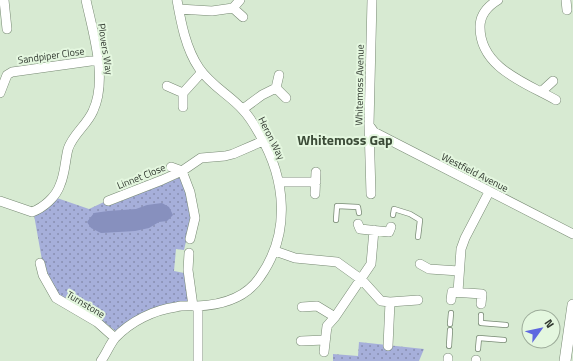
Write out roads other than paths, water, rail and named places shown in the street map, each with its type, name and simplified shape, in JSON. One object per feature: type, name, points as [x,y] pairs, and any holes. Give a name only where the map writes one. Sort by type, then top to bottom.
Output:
[{"type":"street","points":[[4,0],[7,29]]},
{"type":"street","name":"Plovers Way","points":[[0,201],[32,212],[39,210],[43,206],[58,190],[61,184],[68,148],[72,140],[89,120],[96,104],[99,80],[98,60],[86,0]]},
{"type":"street","points":[[178,5],[212,11],[234,8],[240,0]]},
{"type":"street","name":"Whitemoss Avenue","points":[[371,194],[369,125],[372,0]]},
{"type":"street","points":[[498,0],[486,10],[480,23],[482,40],[486,51],[497,65],[508,73],[556,100]]},
{"type":"street","points":[[566,0],[567,10]]},
{"type":"street","name":"Heron Way","points":[[101,361],[115,338],[129,326],[146,315],[172,307],[227,302],[251,289],[262,275],[275,251],[282,218],[279,182],[272,158],[252,121],[243,109],[217,88],[202,72],[191,51],[182,24],[178,5]]},
{"type":"street","points":[[234,8],[244,17]]},
{"type":"street","name":"Sandpiper Close","points":[[0,93],[3,74],[98,60]]},
{"type":"street","points":[[183,107],[183,93],[202,72]]},
{"type":"street","points":[[276,88],[279,75]]},
{"type":"street","points":[[541,92],[553,81]]},
{"type":"street","points":[[167,86],[183,93]]},
{"type":"street","points":[[243,109],[262,95],[276,88]]},
{"type":"street","points":[[276,88],[286,98]]},
{"type":"street","name":"Westfield Avenue","points":[[369,125],[374,132],[573,234]]},
{"type":"street","name":"Linnet Close","points":[[108,201],[182,171],[201,158],[233,154],[263,141]]},
{"type":"street","name":"Linnet Close","points":[[171,167],[182,171]]},
{"type":"street","points":[[182,171],[190,192],[195,218],[190,240]]},
{"type":"street","points":[[315,194],[316,172]]},
{"type":"street","points":[[279,182],[316,182]]},
{"type":"street","points":[[458,292],[460,254],[465,238],[489,192]]},
{"type":"street","points":[[358,224],[360,229],[389,232],[391,227]]},
{"type":"street","points":[[324,352],[327,326],[362,280],[371,264],[374,230]]},
{"type":"street","points":[[275,251],[295,258],[331,260],[337,262],[362,280],[381,300],[390,302],[418,300]]},
{"type":"street","points":[[189,253],[188,270],[196,306],[198,361]]},
{"type":"street","name":"Turnstone","points":[[40,263],[43,275],[56,298],[97,322],[115,338]]},
{"type":"street","points":[[420,264],[429,270],[459,271]]},
{"type":"street","points":[[451,300],[452,292],[482,294],[481,304]]},
{"type":"street","points":[[388,346],[390,302]]},
{"type":"street","points":[[565,361],[573,305]]},
{"type":"street","points":[[302,307],[317,306],[335,317]]},
{"type":"street","points":[[301,341],[325,340]]},
{"type":"lane","points":[[336,220],[337,206],[358,207],[359,213]]},
{"type":"lane","points":[[393,216],[394,209],[410,214],[420,220],[418,237]]},
{"type":"lane","points":[[450,324],[451,314]]},
{"type":"lane","points":[[481,315],[481,323],[506,325]]},
{"type":"lane","points":[[449,346],[450,330]]},
{"type":"lane","points":[[478,349],[479,338],[504,340]]},
{"type":"district","name":"Whitemoss Gap","points":[[345,140]]}]
